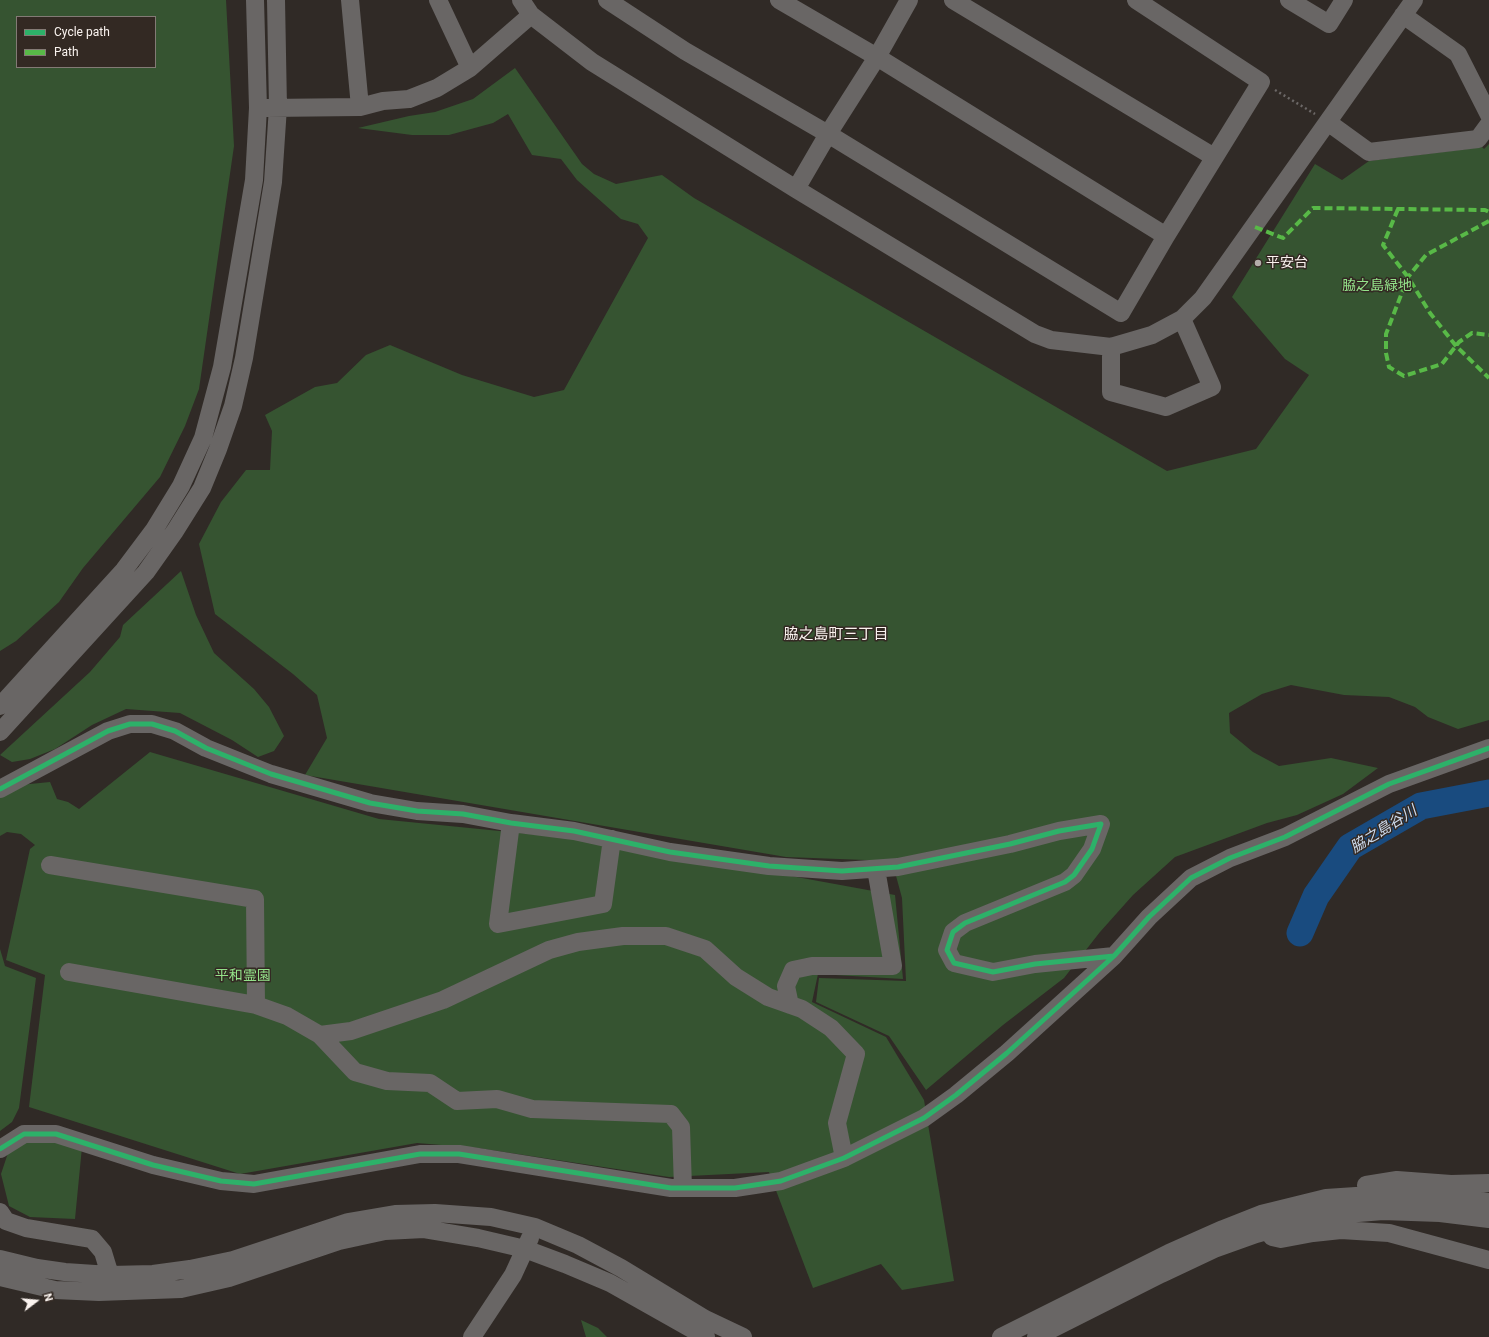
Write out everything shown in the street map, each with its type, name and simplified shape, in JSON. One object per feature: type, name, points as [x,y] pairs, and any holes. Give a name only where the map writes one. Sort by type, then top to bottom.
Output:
[{"type":"street","points":[[0,706],[124,570],[146,542],[181,486],[202,438],[222,367],[254,180],[258,108],[255,0]]},
{"type":"street","points":[[0,732],[146,572],[175,531],[202,488],[233,406],[244,358],[273,182],[278,107],[276,0]]},
{"type":"street","points":[[350,0],[360,107]]},
{"type":"street","points":[[438,0],[470,68]]},
{"type":"street","points":[[521,0],[531,15],[592,62],[796,189],[1035,334],[1052,340],[1111,347],[1152,335],[1182,319],[1203,298],[1219,278],[1329,123],[1414,0]]},
{"type":"street","points":[[607,0],[685,51],[828,134],[1121,313],[1166,236],[1261,82],[1138,0]]},
{"type":"street","points":[[779,0],[877,57],[1166,236]]},
{"type":"street","points":[[796,189],[828,134],[877,57],[909,0]]},
{"type":"street","points":[[953,0],[1214,157]]},
{"type":"street","points":[[1289,0],[1329,24],[1344,0]]},
{"type":"street","points":[[258,108],[360,107],[383,101],[408,99],[437,88],[470,68],[531,15]]},
{"type":"street","points":[[1403,15],[1458,54],[1489,115]]},
{"type":"street","points":[[1329,123],[1369,152],[1478,139],[1489,124]]},
{"type":"street","points":[[1111,347],[1111,392],[1166,407],[1212,388],[1182,319]]},
{"type":"street","points":[[0,789],[108,731],[130,724],[152,724],[175,731],[206,748],[271,774],[370,803],[417,812],[463,814],[511,823],[574,831],[670,852],[769,866],[842,872],[898,867],[1010,844],[1059,831],[1100,824],[1092,849],[1074,875],[1065,882],[964,923],[953,932],[948,950],[954,962],[994,972],[1035,964],[1114,956]]},
{"type":"street","points":[[0,1149],[24,1134],[56,1134],[152,1165],[221,1181],[254,1184],[420,1154],[459,1154],[599,1177],[683,1188],[735,1188],[780,1181],[844,1158],[924,1118],[956,1095],[1008,1052],[1114,956],[1149,917],[1191,878],[1230,858],[1285,837],[1389,784],[1489,748]]},
{"type":"street","points":[[511,823],[498,924],[603,904],[612,839]]},
{"type":"street","points":[[50,865],[255,899],[256,1005]]},
{"type":"street","points":[[790,1005],[786,986],[793,970],[812,966],[893,966],[876,868]]},
{"type":"street","points":[[320,1035],[351,1031],[443,1000],[549,950],[578,942],[623,936],[666,936],[705,949],[736,977],[768,997],[802,1009],[831,1028],[856,1054],[837,1123],[844,1158]]},
{"type":"street","points":[[69,972],[256,1005],[287,1016],[320,1035],[355,1072],[387,1081],[430,1083],[457,1101],[497,1098],[532,1109],[671,1114],[681,1127],[683,1188]]},
{"type":"street","points":[[1001,1337],[1169,1253],[1261,1214],[1322,1193],[1397,1180],[1451,1184],[1489,1183]]},
{"type":"street","points":[[1261,1214],[1326,1198],[1386,1194],[1446,1196],[1489,1202]]},
{"type":"street","points":[[1036,1337],[1214,1249],[1256,1234],[1321,1216],[1383,1211],[1440,1213],[1489,1219]]},
{"type":"street","points":[[0,1212],[6,1221],[26,1228],[92,1240],[103,1252],[110,1275]]},
{"type":"street","points":[[0,1259],[37,1268],[110,1275],[153,1274],[190,1270],[233,1260],[348,1222],[395,1214],[435,1213],[491,1218],[535,1227],[578,1245],[621,1268],[705,1319],[743,1337]]},
{"type":"street","points":[[474,1336],[513,1275],[535,1227]]},
{"type":"street","points":[[0,1277],[62,1290],[114,1292],[181,1289],[229,1278],[339,1241],[385,1231],[424,1229],[478,1238],[525,1249],[610,1283],[706,1337]]},
{"type":"street","points":[[1256,1234],[1281,1239],[1341,1230],[1389,1233],[1489,1260]]},
{"type":"path","points":[[1261,82],[1329,123]]},
{"type":"green space","points":[[0,0],[226,0],[234,146],[199,389],[185,426],[160,477],[83,568],[59,602],[16,641],[0,651]]},
{"type":"green space","name":"脇之島緑地","points":[[515,68],[582,164],[594,174],[616,184],[662,175],[694,198],[1167,471],[1256,449],[1309,375],[1285,359],[1232,297],[1315,164],[1342,180],[1369,161],[1482,147],[1484,149],[1489,144],[1489,720],[1458,729],[1428,717],[1415,707],[1389,697],[1344,695],[1291,685],[1262,694],[1229,713],[1230,733],[1253,752],[1279,766],[1331,758],[1378,768],[1343,794],[1297,815],[1267,823],[1175,857],[1133,895],[1100,932],[1064,978],[1003,1025],[926,1090],[889,1036],[816,1002],[819,978],[906,981],[902,898],[892,861],[786,857],[305,775],[327,738],[317,695],[293,674],[215,614],[199,544],[221,502],[246,470],[270,470],[272,431],[265,415],[315,387],[337,383],[366,355],[390,345],[462,375],[534,397],[564,390],[648,238],[638,224],[621,219],[577,180],[561,159],[532,155],[508,114],[493,123],[449,135],[412,135],[358,128],[409,116],[435,112],[473,99]]},
{"type":"green space","points":[[181,571],[196,615],[214,653],[254,689],[269,707],[284,736],[274,751],[258,757],[232,740],[180,713],[126,709],[92,725],[55,749],[30,759],[12,762],[0,755],[90,672],[120,637],[123,625]]},
{"type":"green space","name":"平和霊園","points":[[150,752],[379,819],[600,841],[895,895],[903,979],[818,974],[812,1002],[886,1037],[924,1100],[954,1281],[902,1290],[881,1264],[813,1288],[769,1172],[669,1177],[478,1148],[417,1143],[240,1174],[29,1107],[45,975],[6,960],[30,849],[35,845],[21,834],[7,832],[0,836],[0,793],[20,785],[50,782],[57,799],[68,802],[79,809]]},
{"type":"green space","points":[[0,949],[5,966],[36,978],[19,1108],[12,1122],[0,1131]]},
{"type":"green space","points":[[56,1138],[82,1147],[75,1219],[30,1217],[9,1206],[1,1174],[8,1153],[24,1140]]},
{"type":"green space","points":[[581,1320],[598,1328],[607,1337],[586,1337]]},
{"type":"waterway","name":"脇之島谷川","points":[[1300,933],[1316,896],[1350,847],[1421,806],[1489,793]]},
{"type":"marked path","points":[[1255,227],[1283,238],[1313,208],[1485,210],[1489,212]]},
{"type":"marked path","points":[[1398,209],[1383,245],[1408,277],[1430,313],[1456,346],[1489,378]]},
{"type":"marked path","points":[[1489,221],[1426,255],[1408,277],[1386,334],[1386,353],[1389,367],[1404,376],[1442,364],[1459,342],[1472,333],[1489,335]]},
{"type":"cycle path","points":[[0,789],[108,731],[130,724],[152,724],[175,731],[206,748],[271,774],[370,803],[417,811],[463,814],[511,823],[574,831],[670,852],[769,866],[842,871],[898,867],[1010,844],[1059,831],[1101,824],[1092,849],[1074,875],[1065,882],[965,923],[953,932],[947,950],[954,963],[993,972],[1035,964],[1114,956]]},
{"type":"cycle path","points":[[0,1149],[24,1134],[56,1134],[153,1165],[221,1181],[254,1184],[420,1154],[459,1154],[671,1188],[735,1188],[781,1181],[844,1158],[924,1118],[956,1095],[1007,1053],[1114,956],[1149,917],[1191,878],[1230,858],[1285,837],[1389,784],[1489,748]]},
{"type":"place","name":"平安台","points":[[1258,263]]},
{"type":"district","name":"脇之島町三丁目","points":[[836,635]]}]
